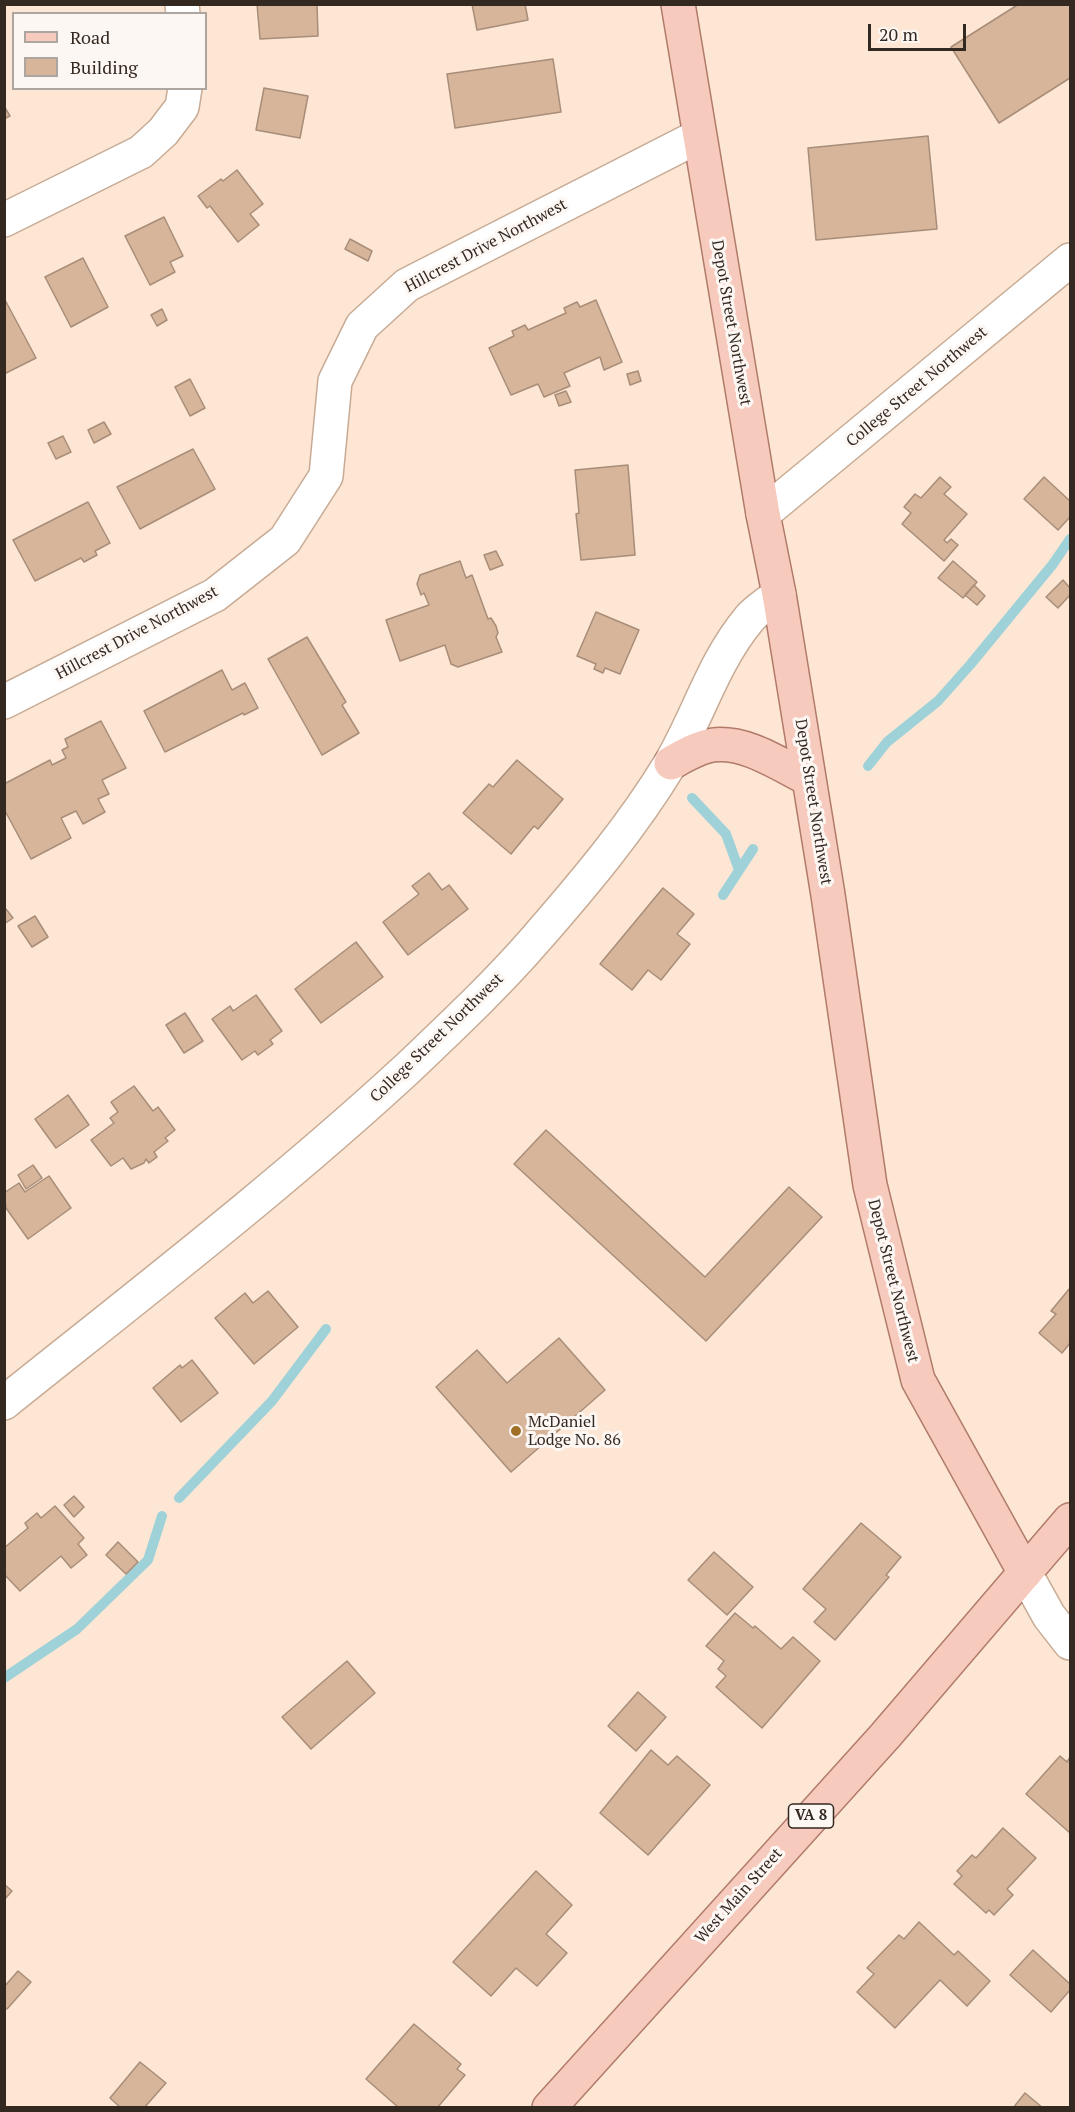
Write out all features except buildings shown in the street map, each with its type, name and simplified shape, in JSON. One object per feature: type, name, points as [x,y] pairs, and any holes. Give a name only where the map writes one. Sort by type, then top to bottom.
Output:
[{"type":"main road","name":"Depot Street Northwest","points":[[678,4],[763,514],[780,594],[828,895],[870,1185],[918,1380],[1025,1573]]},
{"type":"main road","points":[[670,763],[697,749],[714,745],[730,745],[747,748],[809,779]]},
{"type":"main road","name":"West Main Street","points":[[549,2108],[885,1736],[1071,1521]]},
{"type":"street","points":[[4,220],[141,152],[163,132],[182,106],[185,90]]},
{"type":"street","name":"Hillcrest Drive Northwest","points":[[4,702],[215,595],[285,540],[326,476],[335,381],[362,326],[407,285],[699,136]]},
{"type":"street","name":"College Street Northwest","points":[[763,514],[1071,260]]},
{"type":"street","name":"College Street Northwest","points":[[4,1403],[348,1124],[478,1002],[534,942],[589,876],[633,818],[670,763],[723,657],[750,617],[780,594]]},
{"type":"street","points":[[1025,1573],[1049,1616],[1071,1643]]},
{"type":"waterway","points":[[868,766],[887,742],[938,701],[1053,564],[1070,539]]},
{"type":"waterway","points":[[692,798],[726,834],[739,870]]},
{"type":"waterway","points":[[723,895],[753,849]]},
{"type":"waterway","points":[[179,1498],[272,1401],[326,1329]]},
{"type":"waterway","points":[[4,1678],[77,1629],[148,1560],[162,1516]]},
{"type":"place","name":"McDaniel Lodge No. 86","points":[[516,1431]]}]
